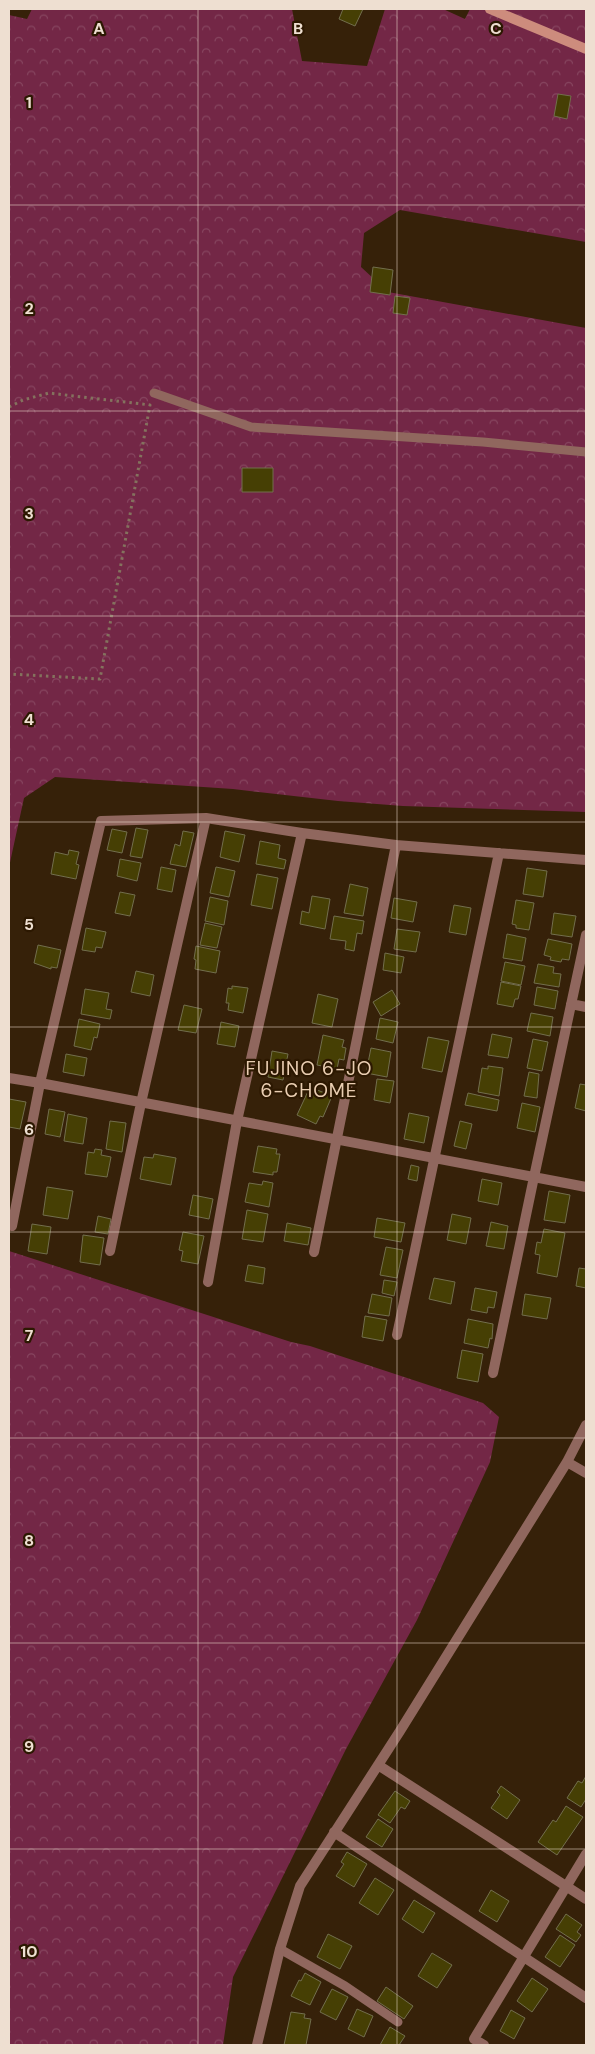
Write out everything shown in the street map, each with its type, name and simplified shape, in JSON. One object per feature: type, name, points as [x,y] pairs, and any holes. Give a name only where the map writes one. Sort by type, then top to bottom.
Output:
[{"type":"street","points":[[490,9],[586,49]]},
{"type":"street","points":[[110,1250],[141,1103],[206,818]]},
{"type":"street","points":[[12,1226],[40,1083],[101,821],[206,818],[302,834],[396,845],[586,860]]},
{"type":"street","points":[[208,1282],[237,1121],[302,834]]},
{"type":"street","points":[[314,1252],[335,1139],[396,845]]},
{"type":"street","points":[[397,1335],[499,853]]},
{"type":"street","points":[[494,1373],[586,935]]},
{"type":"street","points":[[571,1004],[586,1007]]},
{"type":"street","points":[[9,1078],[586,1186]]},
{"type":"street","points":[[256,2045],[280,1949],[300,1886],[378,1765],[567,1462],[586,1425]]},
{"type":"street","points":[[567,1462],[586,1472]]},
{"type":"street","points":[[378,1765],[586,1899]]},
{"type":"street","points":[[334,1832],[586,1998]]},
{"type":"street","points":[[484,2045],[474,2039],[586,1854]]},
{"type":"lane","points":[[154,394],[251,427],[464,440],[586,452]]},
{"type":"lane","points":[[280,1949],[345,1986],[398,2022]]},
{"type":"path","points":[[9,407],[23,400],[49,393],[150,404],[100,678],[9,674]]},
{"type":"green space","points":[[32,9],[292,9],[302,61],[367,66],[385,9],[443,9],[465,19],[470,9],[586,9],[586,242],[400,210],[364,233],[361,267],[388,292],[586,328],[586,812],[403,806],[233,789],[55,777],[24,798],[9,867],[9,15],[27,19]]},
{"type":"green space","points":[[9,1251],[483,1403],[499,1417],[490,1462],[417,1620],[346,1749],[233,1977],[223,2045],[9,2045]]},
{"type":"building","points":[[343,9],[363,9],[355,26],[339,19]]},
{"type":"building","points":[[558,94],[571,96],[567,119],[554,116]]},
{"type":"building","points":[[373,267],[393,270],[390,295],[370,292]]},
{"type":"building","points":[[395,296],[410,298],[407,315],[393,313]]},
{"type":"building","points":[[242,468],[273,468],[273,492],[242,492]]},
{"type":"building","points":[[136,828],[148,830],[142,858],[130,856]]},
{"type":"building","points":[[112,829],[127,832],[122,853],[107,850]]},
{"type":"building","points":[[183,831],[194,833],[186,867],[170,864],[175,844],[180,846]]},
{"type":"building","points":[[225,831],[245,835],[239,862],[220,857]]},
{"type":"building","points":[[260,841],[280,845],[278,858],[286,860],[284,869],[256,864]]},
{"type":"building","points":[[69,850],[79,852],[76,864],[79,865],[76,879],[51,874],[55,852],[68,855]]},
{"type":"building","points":[[120,859],[141,863],[137,881],[117,876]]},
{"type":"building","points":[[161,867],[176,870],[172,892],[157,889]]},
{"type":"building","points":[[216,867],[235,871],[229,897],[210,893]]},
{"type":"building","points":[[527,868],[547,871],[543,897],[523,894]]},
{"type":"building","points":[[257,874],[278,878],[272,909],[251,905]]},
{"type":"building","points":[[350,884],[368,888],[363,916],[344,913]]},
{"type":"building","points":[[120,892],[135,895],[130,916],[115,913]]},
{"type":"building","points":[[312,896],[330,899],[325,929],[300,924],[302,911],[309,913]]},
{"type":"building","points":[[210,897],[228,901],[224,925],[205,921]]},
{"type":"building","points":[[394,898],[417,902],[413,922],[391,918]]},
{"type":"building","points":[[516,900],[534,903],[529,930],[516,928],[516,925],[512,924]]},
{"type":"building","points":[[454,905],[471,908],[466,935],[449,932]]},
{"type":"building","points":[[554,913],[576,916],[572,937],[551,934]]},
{"type":"building","points":[[334,916],[364,921],[362,934],[357,933],[354,951],[345,949],[346,941],[330,939]]},
{"type":"building","points":[[205,923],[222,927],[217,948],[200,945]]},
{"type":"building","points":[[86,928],[106,932],[102,948],[96,947],[95,952],[82,950]]},
{"type":"building","points":[[397,929],[420,932],[416,952],[394,949]]},
{"type":"building","points":[[507,934],[526,938],[522,961],[503,958]]},
{"type":"building","points":[[548,939],[572,944],[569,960],[562,959],[561,962],[550,960],[551,957],[544,955]]},
{"type":"building","points":[[38,945],[61,950],[57,968],[51,967],[51,969],[34,963]]},
{"type":"building","points":[[196,946],[220,951],[216,973],[195,969]]},
{"type":"building","points":[[385,953],[404,957],[401,973],[383,970]]},
{"type":"building","points":[[505,962],[525,966],[521,985],[501,981]]},
{"type":"building","points":[[538,964],[554,967],[553,973],[561,974],[559,987],[534,983]]},
{"type":"building","points":[[136,971],[154,975],[150,996],[131,992]]},
{"type":"building","points":[[501,982],[521,986],[518,999],[515,999],[513,1007],[497,1004]]},
{"type":"building","points":[[232,986],[248,988],[243,1013],[228,1010],[229,1003],[226,1003],[228,988],[232,989]]},
{"type":"building","points":[[537,987],[558,991],[555,1009],[534,1005]]},
{"type":"building","points":[[85,989],[109,993],[106,1009],[112,1010],[110,1019],[81,1014]]},
{"type":"building","points":[[392,990],[400,1004],[381,1016],[373,1002]]},
{"type":"building","points":[[318,994],[338,999],[332,1027],[312,1023]]},
{"type":"building","points":[[184,1005],[202,1009],[196,1033],[178,1030]]},
{"type":"building","points":[[531,1013],[553,1017],[550,1036],[527,1031]]},
{"type":"building","points":[[380,1018],[398,1022],[393,1043],[376,1039]]},
{"type":"building","points":[[79,1019],[100,1024],[97,1038],[94,1037],[91,1050],[74,1046]]},
{"type":"building","points":[[221,1022],[239,1026],[235,1047],[217,1044]]},
{"type":"building","points":[[492,1034],[512,1038],[508,1058],[488,1055]]},
{"type":"building","points":[[323,1035],[344,1040],[342,1047],[346,1048],[344,1060],[339,1059],[337,1069],[317,1065]]},
{"type":"building","points":[[428,1037],[449,1041],[442,1072],[422,1068]]},
{"type":"building","points":[[533,1039],[548,1042],[542,1071],[527,1068]]},
{"type":"building","points":[[371,1048],[391,1052],[387,1077],[366,1073]]},
{"type":"building","points":[[272,1051],[288,1054],[283,1080],[268,1077]]},
{"type":"building","points":[[66,1054],[87,1058],[84,1076],[63,1072]]},
{"type":"building","points":[[488,1066],[503,1068],[499,1096],[478,1092],[482,1068],[488,1069]]},
{"type":"building","points":[[529,1072],[539,1074],[537,1098],[524,1096]]},
{"type":"building","points":[[377,1079],[394,1081],[390,1103],[374,1100]]},
{"type":"building","points":[[580,1084],[586,1085],[586,1111],[575,1108]]},
{"type":"building","points":[[310,1087],[332,1096],[323,1117],[320,1116],[316,1124],[297,1115]]},
{"type":"building","points":[[468,1093],[499,1100],[497,1111],[465,1105]]},
{"type":"building","points":[[9,1099],[26,1102],[20,1129],[9,1127]]},
{"type":"building","points":[[522,1103],[540,1107],[535,1132],[517,1128]]},
{"type":"building","points":[[49,1109],[65,1112],[60,1137],[45,1134]]},
{"type":"building","points":[[409,1113],[429,1117],[424,1143],[404,1139]]},
{"type":"building","points":[[68,1114],[87,1118],[83,1144],[64,1141]]},
{"type":"building","points":[[110,1121],[126,1123],[122,1152],[106,1149]]},
{"type":"building","points":[[460,1121],[472,1124],[466,1149],[454,1146]]},
{"type":"building","points":[[258,1146],[277,1149],[276,1154],[280,1154],[277,1172],[273,1172],[273,1175],[253,1172]]},
{"type":"building","points":[[95,1149],[102,1150],[101,1155],[111,1157],[107,1177],[85,1174],[88,1152],[94,1153]]},
{"type":"building","points":[[154,1154],[176,1158],[171,1185],[140,1179],[144,1157],[153,1158]]},
{"type":"building","points":[[411,1165],[419,1167],[417,1181],[408,1179]]},
{"type":"building","points":[[482,1179],[502,1183],[498,1205],[478,1201]]},
{"type":"building","points":[[263,1181],[273,1183],[269,1207],[245,1202],[249,1183],[262,1185]]},
{"type":"building","points":[[47,1187],[73,1191],[68,1219],[43,1215]]},
{"type":"building","points":[[549,1191],[570,1195],[565,1223],[544,1220]]},
{"type":"building","points":[[193,1195],[213,1199],[209,1219],[189,1215]]},
{"type":"building","points":[[247,1210],[268,1214],[263,1242],[242,1239]]},
{"type":"building","points":[[452,1214],[471,1218],[466,1244],[447,1240]]},
{"type":"building","points":[[98,1216],[111,1219],[108,1234],[95,1232]]},
{"type":"building","points":[[377,1218],[405,1223],[401,1242],[374,1237]]},
{"type":"building","points":[[491,1222],[508,1226],[504,1249],[486,1246]]},
{"type":"building","points":[[287,1223],[311,1228],[308,1245],[284,1241]]},
{"type":"building","points":[[32,1224],[51,1227],[47,1254],[28,1251]]},
{"type":"building","points":[[544,1229],[565,1233],[557,1277],[537,1273],[540,1255],[535,1254],[537,1242],[541,1243]]},
{"type":"building","points":[[183,1232],[204,1236],[198,1264],[181,1261],[183,1251],[179,1250]]},
{"type":"building","points":[[83,1235],[104,1238],[100,1265],[80,1262]]},
{"type":"building","points":[[386,1247],[403,1250],[397,1278],[380,1275]]},
{"type":"building","points":[[248,1265],[265,1268],[263,1284],[245,1281]]},
{"type":"building","points":[[579,1268],[586,1269],[586,1288],[576,1286]]},
{"type":"building","points":[[434,1278],[455,1282],[451,1304],[429,1299]]},
{"type":"building","points":[[384,1280],[397,1282],[394,1296],[382,1293]]},
{"type":"building","points":[[475,1288],[497,1292],[494,1308],[488,1307],[487,1313],[471,1310]]},
{"type":"building","points":[[372,1294],[392,1298],[389,1316],[368,1313]]},
{"type":"building","points":[[525,1294],[551,1298],[547,1319],[522,1315]]},
{"type":"building","points":[[365,1316],[387,1320],[383,1341],[362,1337]]},
{"type":"building","points":[[468,1319],[493,1324],[492,1339],[490,1338],[488,1348],[464,1343]]},
{"type":"building","points":[[462,1350],[483,1354],[478,1382],[457,1378]]},
{"type":"building","points":[[586,1776],[586,1799],[581,1807],[567,1798],[578,1781],[582,1783]]},
{"type":"building","points":[[501,1786],[520,1800],[507,1819],[491,1808],[500,1795],[497,1792]]},
{"type":"building","points":[[395,1791],[410,1801],[405,1809],[401,1807],[390,1823],[378,1815]]},
{"type":"building","points":[[566,1806],[583,1817],[557,1855],[538,1842],[553,1820],[556,1822]]},
{"type":"building","points":[[378,1819],[393,1829],[382,1847],[366,1837]]},
{"type":"building","points":[[347,1852],[367,1864],[354,1887],[336,1876],[344,1864],[341,1862]]},
{"type":"building","points":[[375,1878],[394,1890],[378,1915],[359,1903]]},
{"type":"building","points":[[491,1890],[509,1901],[497,1922],[479,1911]]},
{"type":"building","points":[[414,1900],[435,1913],[423,1933],[402,1919]]},
{"type":"building","points":[[566,1914],[582,1925],[577,1932],[581,1935],[576,1942],[556,1929]]},
{"type":"building","points":[[328,1934],[352,1946],[340,1969],[317,1957]]},
{"type":"building","points":[[560,1935],[575,1945],[560,1967],[545,1957]]},
{"type":"building","points":[[432,1953],[452,1965],[437,1988],[418,1976]]},
{"type":"building","points":[[305,1973],[321,1982],[310,2005],[291,1996]]},
{"type":"building","points":[[532,1978],[548,1989],[532,2012],[517,2001]]},
{"type":"building","points":[[386,1987],[413,2006],[404,2019],[377,2001]]},
{"type":"building","points":[[332,1989],[348,1997],[336,2020],[320,2012]]},
{"type":"building","points":[[357,2009],[373,2016],[364,2037],[348,2029]]},
{"type":"building","points":[[511,2010],[525,2018],[514,2039],[500,2031]]},
{"type":"building","points":[[291,2012],[305,2014],[304,2018],[311,2019],[306,2045],[284,2045]]},
{"type":"building","points":[[390,2027],[405,2036],[399,2045],[380,2045]]},
{"type":"district","name":"FUJINO 6-JO 6-CHOME","points":[[309,1079]]}]
